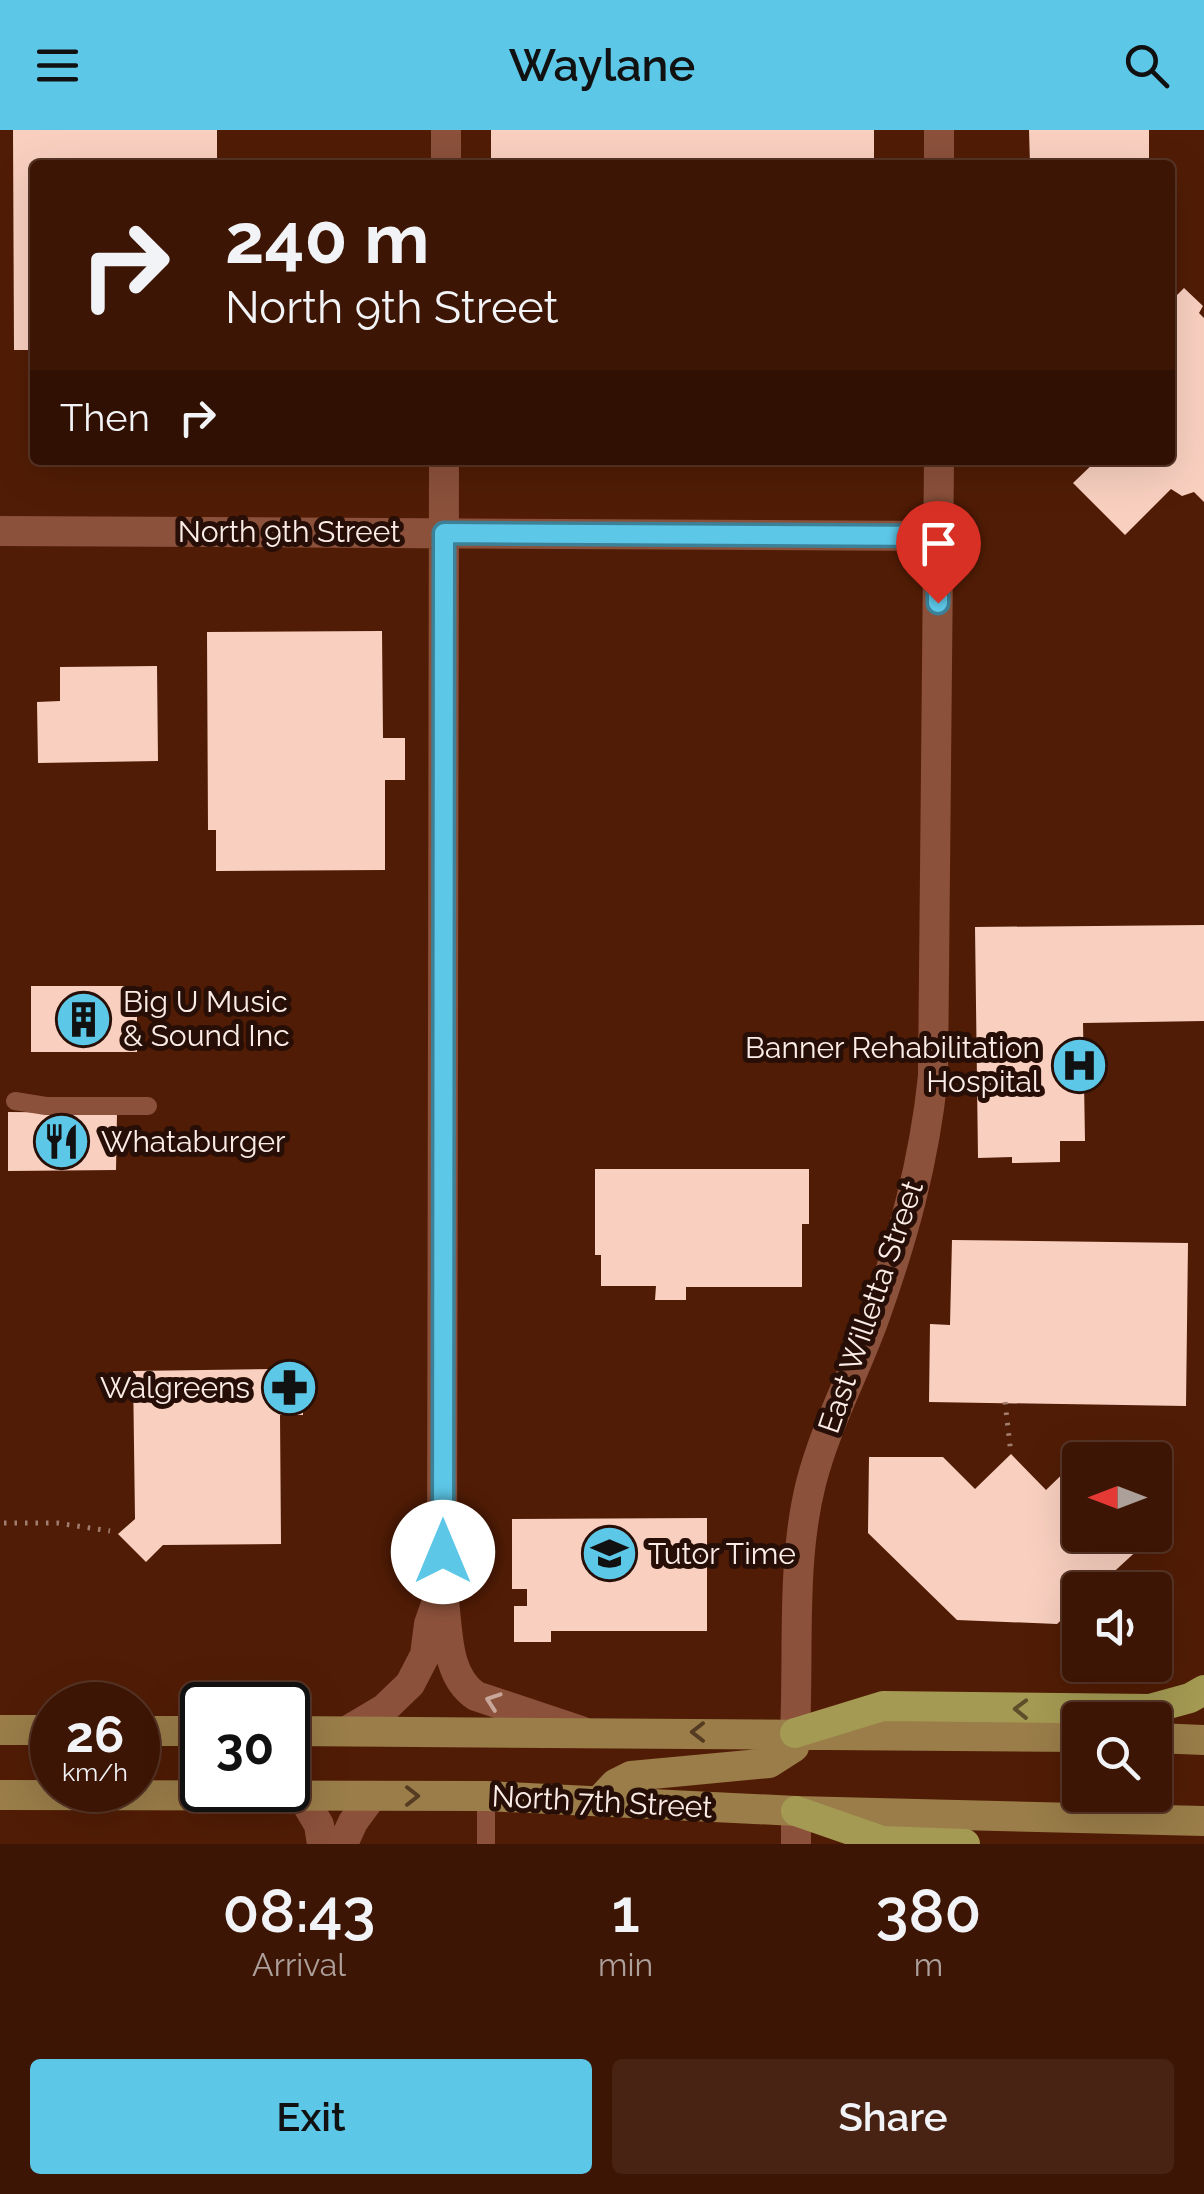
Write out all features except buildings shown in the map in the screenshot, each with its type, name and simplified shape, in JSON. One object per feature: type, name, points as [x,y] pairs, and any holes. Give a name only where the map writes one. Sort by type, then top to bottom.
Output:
[{"type":"highway","points":[[795,1733],[883,1706],[1150,1710],[1204,1690]]},
{"type":"highway","points":[[796,1811],[882,1841],[965,1844]]},
{"type":"main road","points":[[0,1730],[30,1730]]},
{"type":"main road","points":[[310,1732],[1062,1737]]},
{"type":"main road","points":[[599,1801],[614,1784],[631,1776],[769,1764],[794,1746],[795,1733]]},
{"type":"main road","points":[[1172,1739],[1204,1740]]},
{"type":"main road","name":"North 7th Street","points":[[0,1795],[180,1796]]},
{"type":"main road","name":"North 7th Street","points":[[310,1796],[486,1796],[796,1811],[1204,1821]]},
{"type":"street","points":[[446,130],[446,160]]},
{"type":"street","points":[[939,160],[940,130]]},
{"type":"street","points":[[444,465],[442,1587],[452,1662],[466,1689],[476,1696],[585,1732]]},
{"type":"street","name":"East Willetta Street","points":[[795,1733],[804,1514],[828,1428],[872,1323],[913,1201],[927,1141],[933,1076],[939,465]]},
{"type":"street","name":"North 9th Street","points":[[0,531],[938,536]]},
{"type":"street","points":[[347,1732],[384,1710],[410,1684],[425,1655],[429,1624],[442,1587]]},
{"type":"street","points":[[343,1844],[372,1796]]},
{"type":"street","points":[[310,1810],[322,1844]]},
{"type":"street","points":[[796,1811],[796,1844]]},
{"type":"lane","points":[[14,1101],[46,1106],[148,1106]]},
{"type":"lane","points":[[486,1796],[486,1844]]},
{"type":"path","points":[[1005,1402],[1010,1454]]},
{"type":"path","points":[[4,1522],[58,1523],[110,1530]]},
{"type":"place","name":"Big U Music & Sound Inc","points":[[84,1019]]},
{"type":"place","name":"Banner Rehabilitation Hospital","points":[[1079,1065]]},
{"type":"place","name":"Whataburger","points":[[62,1142]]},
{"type":"place","name":"Walgreens","points":[[289,1388]]},
{"type":"place","name":"Tutor Time","points":[[609,1554]]},
{"type":"route","points":[[443,1552],[444,533],[938,536],[938,603]]}]
